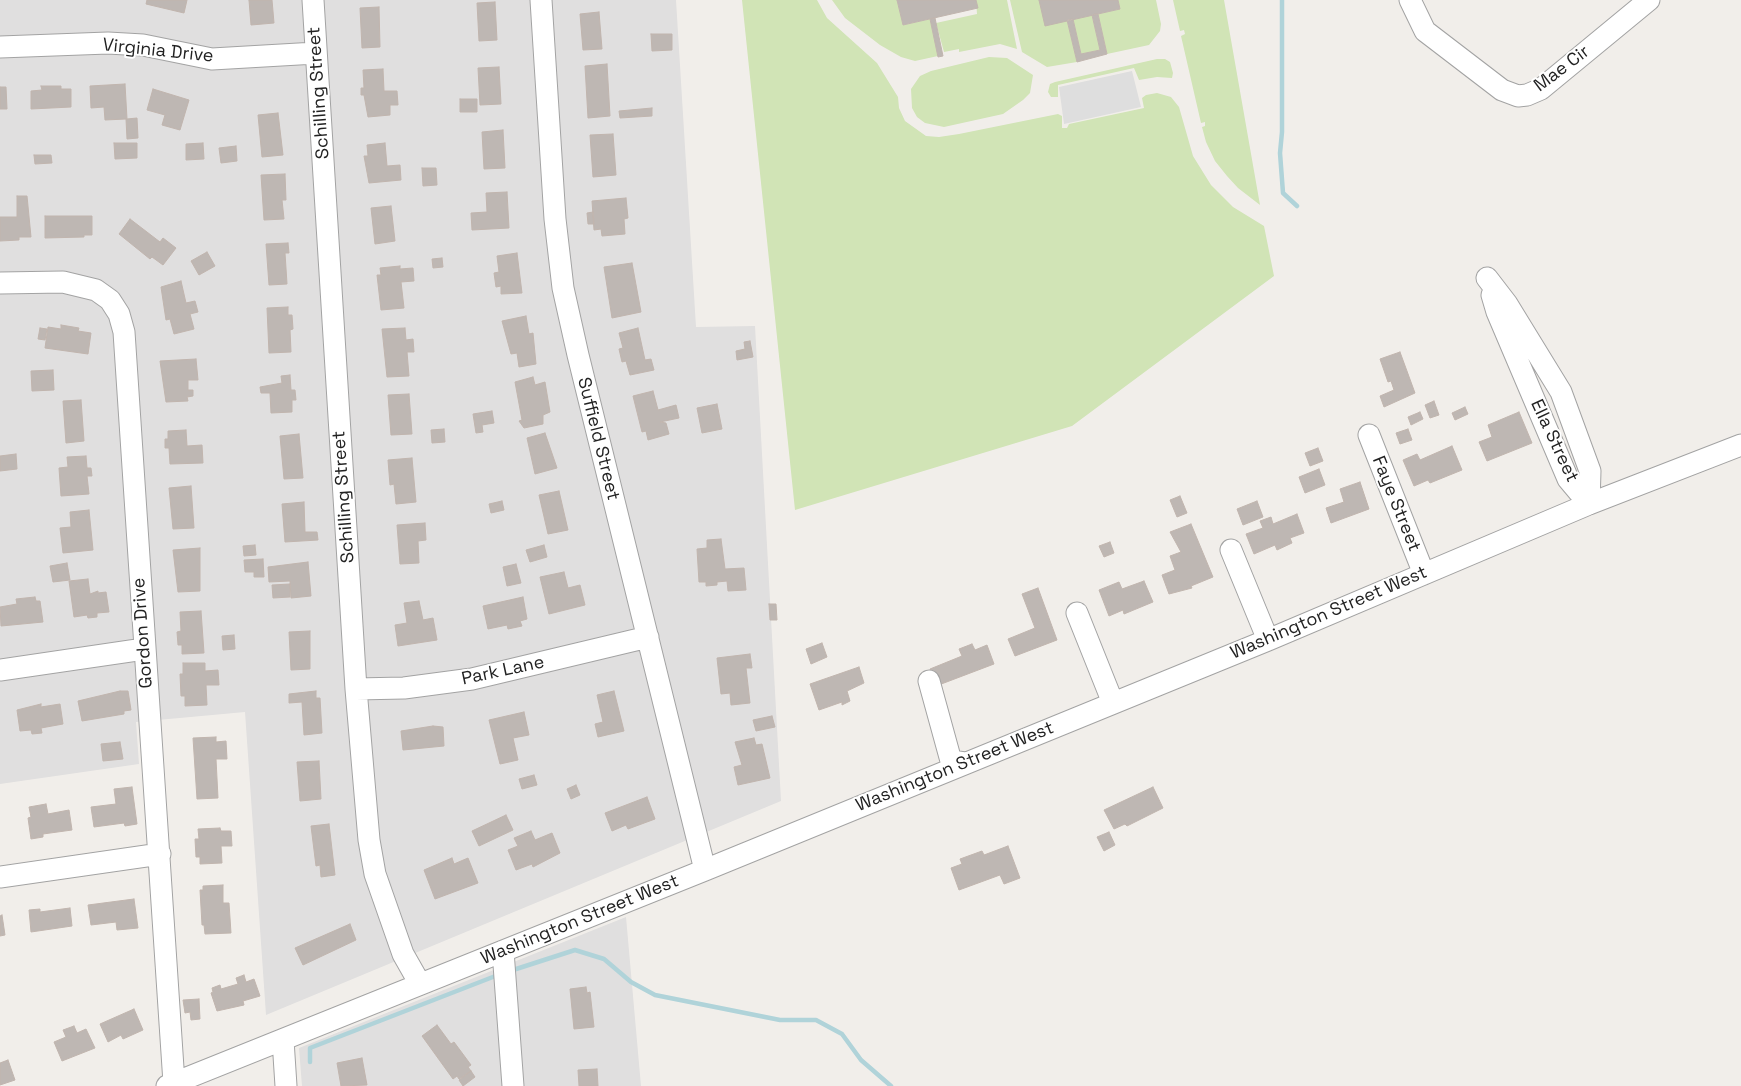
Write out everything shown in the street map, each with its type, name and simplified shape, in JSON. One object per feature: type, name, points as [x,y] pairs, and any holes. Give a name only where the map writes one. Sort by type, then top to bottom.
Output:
[{"type":"street","name":"Schilling Street","points":[[313,0],[356,689],[369,840],[375,874],[403,954],[420,984]]},
{"type":"street","name":"Suffield Street","points":[[541,0],[555,219],[563,288],[578,356],[705,870]]},
{"type":"street","name":"Mae Cir","points":[[1410,0],[1425,31],[1502,90],[1518,96],[1527,95],[1541,89],[1649,0]]},
{"type":"street","name":"Virginia Drive","points":[[0,47],[108,43],[143,45],[212,59],[316,53]]},
{"type":"street","name":"Ella Street","points":[[1487,278],[1507,304],[1561,392],[1590,470],[1589,504],[1568,479],[1497,312],[1487,278]]},
{"type":"street","name":"Gordon Drive","points":[[0,283],[63,282],[96,290],[110,300],[119,314],[125,342],[144,649],[160,854],[170,1085]]},
{"type":"street","name":"Faye Street","points":[[1369,435],[1424,574]]},
{"type":"street","name":"Washington Street West","points":[[170,1085],[705,870],[1268,640],[1589,504],[1741,445]]},
{"type":"street","points":[[1231,550],[1268,640]]},
{"type":"street","points":[[1076,613],[1113,703]]},
{"type":"street","name":"Park Lane","points":[[356,689],[404,688],[472,679],[648,637]]},
{"type":"street","points":[[0,670],[144,649]]},
{"type":"street","points":[[930,681],[951,761],[965,763]]},
{"type":"street","points":[[0,877],[160,854]]},
{"type":"street","points":[[503,951],[513,1086]]},
{"type":"street","points":[[283,1040],[286,1086]]},
{"type":"shaded area","points":[[0,0],[676,0],[696,327],[755,326],[781,801],[266,1015],[245,712],[136,722],[139,764],[0,784]]},
{"type":"shaded area","points":[[1132,71],[1141,107],[1064,124],[1059,87]]},
{"type":"shaded area","points":[[626,917],[641,1086],[302,1086],[299,1048]]},
{"type":"green space","points":[[742,0],[817,0],[827,18],[877,63],[898,97],[899,108],[905,121],[926,136],[939,137],[959,134],[1058,114],[1062,116],[1062,128],[1067,128],[1069,124],[1144,108],[1142,98],[1146,95],[1157,93],[1171,97],[1179,107],[1193,156],[1211,185],[1233,207],[1264,226],[1274,276],[1072,426],[795,510]]},
{"type":"green space","points":[[832,0],[897,0],[903,25],[930,19],[938,56],[915,61],[901,57],[880,45],[845,18]]},
{"type":"green space","points":[[976,0],[1007,0],[1017,49],[1000,44],[959,52],[959,49],[944,52],[936,23],[977,14]]},
{"type":"green space","points":[[1010,0],[1039,0],[1067,20],[1077,62],[1047,67],[1022,52]]},
{"type":"green space","points":[[1118,0],[1156,0],[1161,24],[1160,31],[1149,45],[1107,54],[1098,14],[1120,9]]},
{"type":"green space","points":[[1173,0],[1224,0],[1260,205],[1238,188],[1227,176],[1215,161],[1206,142],[1202,127],[1205,126],[1205,122],[1201,123],[1181,36],[1185,34],[1184,30],[1180,31]]},
{"type":"green space","points":[[1092,15],[1100,50],[1081,54],[1073,19]]},
{"type":"green space","points":[[989,57],[1007,58],[1033,75],[1030,93],[1023,100],[1003,114],[944,127],[925,123],[917,117],[912,108],[911,89],[920,76],[931,71]]},
{"type":"green space","points":[[1157,59],[1165,59],[1170,62],[1173,73],[1172,78],[1157,77],[1139,80],[1134,68],[1058,85],[1058,97],[1051,97],[1048,92],[1050,84],[1055,82]]},
{"type":"building","points":[[147,0],[187,0],[184,13],[146,4]]},
{"type":"building","points":[[249,0],[272,0],[274,23],[251,25]]},
{"type":"building","points":[[897,0],[976,0],[978,8],[903,25]]},
{"type":"building","points":[[1039,0],[1118,0],[1120,9],[1045,26]]},
{"type":"building","points":[[495,2],[497,40],[479,41],[477,3]]},
{"type":"building","points":[[379,7],[380,47],[362,48],[360,8]]},
{"type":"building","points":[[599,12],[602,49],[583,50],[580,14]]},
{"type":"building","points":[[1098,14],[1107,54],[1077,62],[1067,20],[1073,19],[1081,54],[1100,50],[1092,15]]},
{"type":"building","points":[[935,18],[943,56],[938,57],[930,19]]},
{"type":"building","points":[[651,34],[672,34],[672,50],[652,51]]},
{"type":"building","points":[[607,64],[610,116],[588,118],[585,66]]},
{"type":"building","points":[[499,67],[501,104],[480,105],[478,68]]},
{"type":"building","points":[[383,69],[384,91],[397,91],[398,105],[390,105],[390,115],[368,117],[364,95],[361,95],[361,88],[364,88],[363,70]]},
{"type":"building","points":[[125,84],[127,119],[137,118],[138,138],[127,139],[126,119],[105,120],[104,107],[91,108],[90,86]]},
{"type":"building","points":[[41,86],[61,86],[61,89],[71,89],[71,107],[31,109],[31,91],[42,90]]},
{"type":"building","points":[[0,87],[6,87],[7,109],[0,109]]},
{"type":"building","points":[[153,89],[189,100],[180,130],[162,125],[165,115],[147,110]]},
{"type":"building","points":[[460,99],[477,99],[477,112],[460,112]]},
{"type":"building","points":[[652,108],[652,116],[620,118],[619,111]]},
{"type":"building","points":[[278,113],[283,155],[262,157],[258,115]]},
{"type":"building","points":[[503,130],[505,168],[484,169],[482,132]]},
{"type":"building","points":[[613,134],[616,175],[593,177],[590,135]]},
{"type":"building","points":[[114,143],[137,143],[137,158],[115,159]]},
{"type":"building","points":[[203,143],[204,159],[186,160],[186,144]]},
{"type":"building","points":[[385,143],[387,166],[400,165],[401,180],[369,183],[364,156],[368,156],[367,145]]},
{"type":"building","points":[[236,146],[237,161],[221,163],[219,148]]},
{"type":"building","points":[[34,155],[51,155],[52,163],[35,164]]},
{"type":"building","points":[[422,168],[436,168],[437,185],[423,186]]},
{"type":"building","points":[[285,174],[286,200],[282,200],[284,219],[264,220],[261,175]]},
{"type":"building","points":[[507,192],[509,228],[472,230],[471,213],[487,212],[486,193]]},
{"type":"building","points":[[17,196],[27,196],[31,237],[19,237],[19,240],[0,241],[0,217],[17,217]]},
{"type":"building","points":[[626,198],[628,218],[624,219],[625,234],[602,236],[601,229],[594,230],[592,201]]},
{"type":"building","points":[[391,206],[395,241],[375,244],[371,208]]},
{"type":"building","points":[[593,212],[594,224],[588,224],[587,213]]},
{"type":"building","points":[[45,216],[92,216],[92,235],[45,238]]},
{"type":"building","points":[[130,219],[160,242],[163,238],[176,248],[163,265],[152,257],[150,259],[119,234]]},
{"type":"building","points":[[288,243],[289,253],[285,253],[287,284],[269,285],[266,244]]},
{"type":"building","points":[[207,252],[215,266],[199,275],[191,261]]},
{"type":"building","points":[[517,253],[522,293],[501,294],[501,286],[496,287],[494,273],[499,272],[497,256]]},
{"type":"building","points":[[442,258],[443,267],[433,268],[432,259]]},
{"type":"building","points":[[632,263],[641,312],[612,318],[604,267]]},
{"type":"building","points":[[400,266],[400,269],[413,268],[414,281],[401,282],[404,308],[381,310],[377,275],[381,275],[380,268]]},
{"type":"building","points":[[181,281],[186,303],[195,301],[198,312],[190,314],[194,329],[174,334],[170,319],[166,320],[161,287]]},
{"type":"building","points":[[288,307],[288,315],[292,315],[293,329],[290,330],[291,352],[269,353],[267,308]]},
{"type":"building","points":[[526,316],[529,334],[533,333],[536,364],[519,367],[517,353],[511,354],[502,321]]},
{"type":"building","points":[[61,325],[79,328],[78,331],[91,333],[88,354],[45,348],[48,327],[61,329]]},
{"type":"building","points":[[40,328],[47,329],[45,340],[38,339]]},
{"type":"building","points":[[405,328],[406,340],[413,339],[414,352],[407,352],[409,376],[387,377],[382,329]]},
{"type":"building","points":[[638,328],[645,360],[651,359],[654,370],[630,375],[626,361],[622,362],[619,349],[623,348],[619,333]]},
{"type":"building","points":[[750,341],[753,357],[737,360],[736,351],[745,349],[744,342]]},
{"type":"building","points":[[1400,352],[1415,393],[1384,407],[1380,396],[1394,390],[1391,381],[1388,382],[1380,359]]},
{"type":"building","points":[[196,359],[198,380],[188,380],[188,390],[193,390],[193,396],[187,397],[188,401],[166,402],[160,361]]},
{"type":"building","points":[[53,370],[54,390],[32,391],[31,371]]},
{"type":"building","points":[[290,375],[291,390],[295,390],[296,400],[292,400],[292,412],[271,413],[270,393],[261,393],[260,387],[282,383],[281,376]]},
{"type":"building","points":[[533,377],[535,385],[545,382],[550,412],[543,415],[543,424],[524,428],[519,421],[522,420],[515,382]]},
{"type":"building","points":[[653,391],[658,410],[676,405],[679,418],[660,422],[666,423],[669,434],[648,440],[646,431],[642,432],[633,396]]},
{"type":"building","points":[[409,394],[412,434],[391,435],[388,395]]},
{"type":"building","points":[[81,400],[84,441],[66,443],[63,401]]},
{"type":"building","points":[[1434,401],[1439,415],[1430,418],[1425,405]]},
{"type":"building","points":[[717,404],[722,429],[702,433],[697,408]]},
{"type":"building","points":[[1465,407],[1468,414],[1455,420],[1452,413]]},
{"type":"building","points":[[492,411],[494,423],[482,425],[483,432],[476,433],[473,414]]},
{"type":"building","points":[[1420,412],[1423,419],[1411,425],[1408,417]]},
{"type":"building","points":[[1519,412],[1532,443],[1487,461],[1479,442],[1492,437],[1488,425]]},
{"type":"building","points":[[444,429],[445,442],[432,443],[431,430]]},
{"type":"building","points":[[1408,429],[1412,440],[1400,444],[1396,433]]},
{"type":"building","points":[[186,430],[187,446],[202,445],[203,463],[170,464],[169,448],[165,448],[165,439],[168,439],[168,431]]},
{"type":"building","points":[[545,433],[557,468],[535,474],[527,438]]},
{"type":"building","points":[[299,434],[303,478],[284,479],[280,436]]},
{"type":"building","points":[[1452,446],[1462,470],[1430,483],[1428,480],[1414,486],[1403,460],[1417,454],[1420,460]]},
{"type":"building","points":[[1318,448],[1323,461],[1310,466],[1305,453]]},
{"type":"building","points":[[16,454],[17,469],[0,471],[0,456]]},
{"type":"building","points":[[86,456],[87,468],[91,468],[92,476],[87,476],[89,494],[61,496],[59,468],[68,467],[67,457]]},
{"type":"building","points":[[412,458],[416,502],[396,504],[394,484],[390,485],[388,460]]},
{"type":"building","points":[[1319,469],[1325,485],[1305,493],[1299,477]]},
{"type":"building","points":[[1360,482],[1369,509],[1331,523],[1326,508],[1344,502],[1340,489]]},
{"type":"building","points":[[191,486],[194,528],[173,529],[169,488]]},
{"type":"building","points":[[559,491],[568,530],[548,534],[539,495]]},
{"type":"building","points":[[1180,496],[1187,513],[1177,517],[1170,500]]},
{"type":"building","points":[[502,501],[504,510],[491,513],[489,504]]},
{"type":"building","points":[[1257,501],[1263,517],[1243,525],[1237,509]]},
{"type":"building","points":[[304,502],[305,532],[317,532],[318,540],[285,542],[282,504]]},
{"type":"building","points":[[89,510],[93,550],[63,553],[60,528],[71,527],[70,512]]},
{"type":"building","points":[[1297,514],[1304,533],[1290,538],[1292,543],[1277,550],[1275,545],[1254,554],[1246,534],[1263,528],[1260,521],[1271,517],[1273,524]]},
{"type":"building","points":[[425,523],[426,540],[418,541],[419,563],[400,564],[397,525]]},
{"type":"building","points":[[1191,524],[1213,577],[1191,586],[1192,588],[1169,594],[1162,575],[1175,570],[1170,556],[1181,552],[1170,532]]},
{"type":"building","points":[[721,539],[725,569],[744,568],[746,590],[728,591],[727,581],[717,582],[717,585],[706,586],[706,582],[699,582],[697,549],[707,548],[707,540]]},
{"type":"building","points":[[1110,542],[1114,553],[1104,557],[1099,546]]},
{"type":"building","points":[[255,545],[256,555],[244,556],[243,546]]},
{"type":"building","points":[[544,545],[547,557],[530,562],[526,550]]},
{"type":"building","points":[[200,548],[200,591],[178,592],[173,550]]},
{"type":"building","points":[[263,559],[264,577],[254,577],[254,572],[245,572],[244,560]]},
{"type":"building","points":[[308,562],[311,596],[291,598],[290,581],[269,582],[268,567]]},
{"type":"building","points":[[67,563],[70,580],[53,582],[50,566]]},
{"type":"building","points":[[516,564],[521,583],[507,586],[503,567]]},
{"type":"building","points":[[564,572],[568,588],[580,585],[585,605],[549,614],[540,577]]},
{"type":"building","points":[[88,579],[90,594],[98,591],[98,593],[106,592],[109,612],[97,613],[97,617],[88,618],[87,615],[74,617],[69,581]]},
{"type":"building","points":[[1144,581],[1153,602],[1124,614],[1123,610],[1109,616],[1099,590],[1119,582],[1122,589]]},
{"type":"building","points":[[290,584],[290,597],[273,598],[272,585]]},
{"type":"building","points":[[1038,588],[1057,640],[1015,656],[1008,639],[1035,628],[1022,594]]},
{"type":"building","points":[[35,597],[36,601],[40,601],[43,622],[1,626],[0,607],[17,604],[16,599]]},
{"type":"building","points":[[523,597],[527,619],[520,621],[522,626],[508,629],[507,625],[488,629],[483,606]]},
{"type":"building","points":[[419,601],[423,620],[433,618],[437,640],[398,646],[395,625],[407,623],[404,603]]},
{"type":"building","points":[[769,604],[776,604],[777,620],[770,620]]},
{"type":"building","points":[[201,611],[204,653],[182,654],[182,645],[178,645],[177,632],[181,631],[180,612]]},
{"type":"building","points":[[310,631],[310,669],[291,670],[289,632]]},
{"type":"building","points":[[234,635],[235,649],[223,650],[222,636]]},
{"type":"building","points":[[822,643],[827,657],[811,664],[806,649]]},
{"type":"building","points":[[972,644],[975,650],[987,645],[994,664],[936,686],[930,669],[962,656],[959,649]]},
{"type":"building","points":[[750,654],[752,668],[746,668],[750,703],[731,705],[730,693],[721,694],[717,658]]},
{"type":"building","points":[[183,663],[205,663],[205,671],[218,670],[219,685],[206,685],[207,705],[185,706],[185,696],[181,696],[180,674],[183,674]]},
{"type":"building","points":[[859,667],[864,683],[847,691],[850,701],[842,705],[842,702],[819,710],[810,684]]},
{"type":"building","points":[[120,691],[128,691],[131,710],[124,711],[124,714],[82,721],[78,701]]},
{"type":"building","points":[[316,691],[316,698],[320,698],[322,733],[304,735],[302,702],[289,703],[289,694]]},
{"type":"building","points":[[614,691],[624,731],[598,737],[595,724],[603,722],[597,695]]},
{"type":"building","points":[[41,704],[41,707],[60,704],[63,724],[41,728],[42,733],[32,734],[31,730],[20,731],[17,710]]},
{"type":"building","points":[[524,712],[529,735],[513,738],[518,760],[500,764],[489,720]]},
{"type":"building","points":[[772,716],[775,727],[756,731],[753,720]]},
{"type":"building","points":[[433,726],[443,727],[444,746],[403,750],[401,731]]},
{"type":"building","points":[[216,737],[216,742],[226,741],[227,759],[216,759],[218,798],[197,799],[193,738]]},
{"type":"building","points":[[754,738],[756,745],[762,744],[770,778],[738,785],[734,767],[742,765],[735,742]]},
{"type":"building","points":[[120,742],[123,759],[103,761],[101,744]]},
{"type":"building","points":[[319,761],[321,799],[300,801],[297,762]]},
{"type":"building","points":[[534,775],[537,785],[522,789],[519,779]]},
{"type":"building","points":[[576,785],[580,795],[571,799],[567,789]]},
{"type":"building","points":[[132,787],[137,824],[125,826],[124,823],[94,827],[91,807],[116,804],[114,789]]},
{"type":"building","points":[[1153,787],[1163,808],[1127,826],[1125,824],[1114,829],[1104,810]]},
{"type":"building","points":[[647,797],[655,819],[628,829],[626,825],[612,831],[605,813]]},
{"type":"building","points":[[46,804],[48,814],[69,810],[72,830],[43,834],[43,837],[31,839],[28,818],[31,817],[29,807]]},
{"type":"building","points":[[506,815],[513,830],[479,846],[472,831]]},
{"type":"building","points":[[329,824],[335,875],[321,877],[320,865],[316,866],[311,826]]},
{"type":"building","points":[[220,828],[221,831],[231,831],[232,846],[221,846],[222,863],[200,864],[200,857],[196,857],[195,839],[199,839],[198,829]]},
{"type":"building","points":[[531,831],[535,840],[552,833],[560,853],[533,867],[532,864],[516,870],[508,850],[518,846],[514,838]]},
{"type":"building","points":[[1109,832],[1115,845],[1104,851],[1097,837]]},
{"type":"building","points":[[1008,846],[1020,878],[1004,884],[1000,875],[959,890],[951,868],[962,864],[960,859],[982,851],[984,855]]},
{"type":"building","points":[[452,858],[454,864],[468,858],[478,883],[435,899],[424,870]]},
{"type":"building","points":[[223,885],[223,903],[229,903],[231,933],[205,934],[204,925],[202,925],[200,890],[203,890],[203,886]]},
{"type":"building","points":[[134,899],[138,928],[117,930],[116,922],[91,925],[88,905]]},
{"type":"building","points":[[70,908],[72,926],[31,932],[29,910],[40,909],[40,912]]},
{"type":"building","points":[[2,915],[5,935],[0,936],[0,916]]},
{"type":"building","points":[[350,924],[356,940],[303,965],[295,948]]},
{"type":"building","points":[[244,975],[246,982],[254,979],[260,996],[243,1001],[244,1005],[217,1011],[211,993],[213,992],[212,988],[220,985],[221,989],[238,984],[236,978]]},
{"type":"building","points":[[586,987],[587,993],[590,992],[594,1027],[574,1029],[570,989]]},
{"type":"building","points":[[199,999],[200,1019],[191,1020],[190,1012],[185,1013],[183,1000]]},
{"type":"building","points":[[134,1009],[143,1030],[123,1039],[121,1035],[108,1042],[100,1024]]},
{"type":"building","points":[[437,1025],[451,1044],[454,1042],[471,1065],[468,1067],[471,1071],[459,1079],[457,1076],[453,1079],[422,1036]]},
{"type":"building","points":[[74,1026],[77,1033],[86,1029],[95,1048],[62,1061],[54,1042],[66,1037],[63,1030]]},
{"type":"building","points":[[362,1058],[367,1085],[341,1086],[337,1063]]},
{"type":"building","points":[[8,1060],[15,1080],[0,1085],[0,1063]]},
{"type":"building","points":[[597,1069],[598,1086],[579,1086],[578,1070]]},
{"type":"building","points":[[471,1071],[475,1077],[463,1086],[459,1080]]},
{"type":"waterway","points":[[1282,0],[1282,132],[1280,153],[1283,193],[1297,206]]},
{"type":"waterway","points":[[510,971],[575,950],[604,959],[631,982],[655,995],[780,1020],[816,1020],[842,1034],[861,1060],[891,1086]]},
{"type":"waterway","points":[[310,1062],[310,1048],[498,975]]}]
